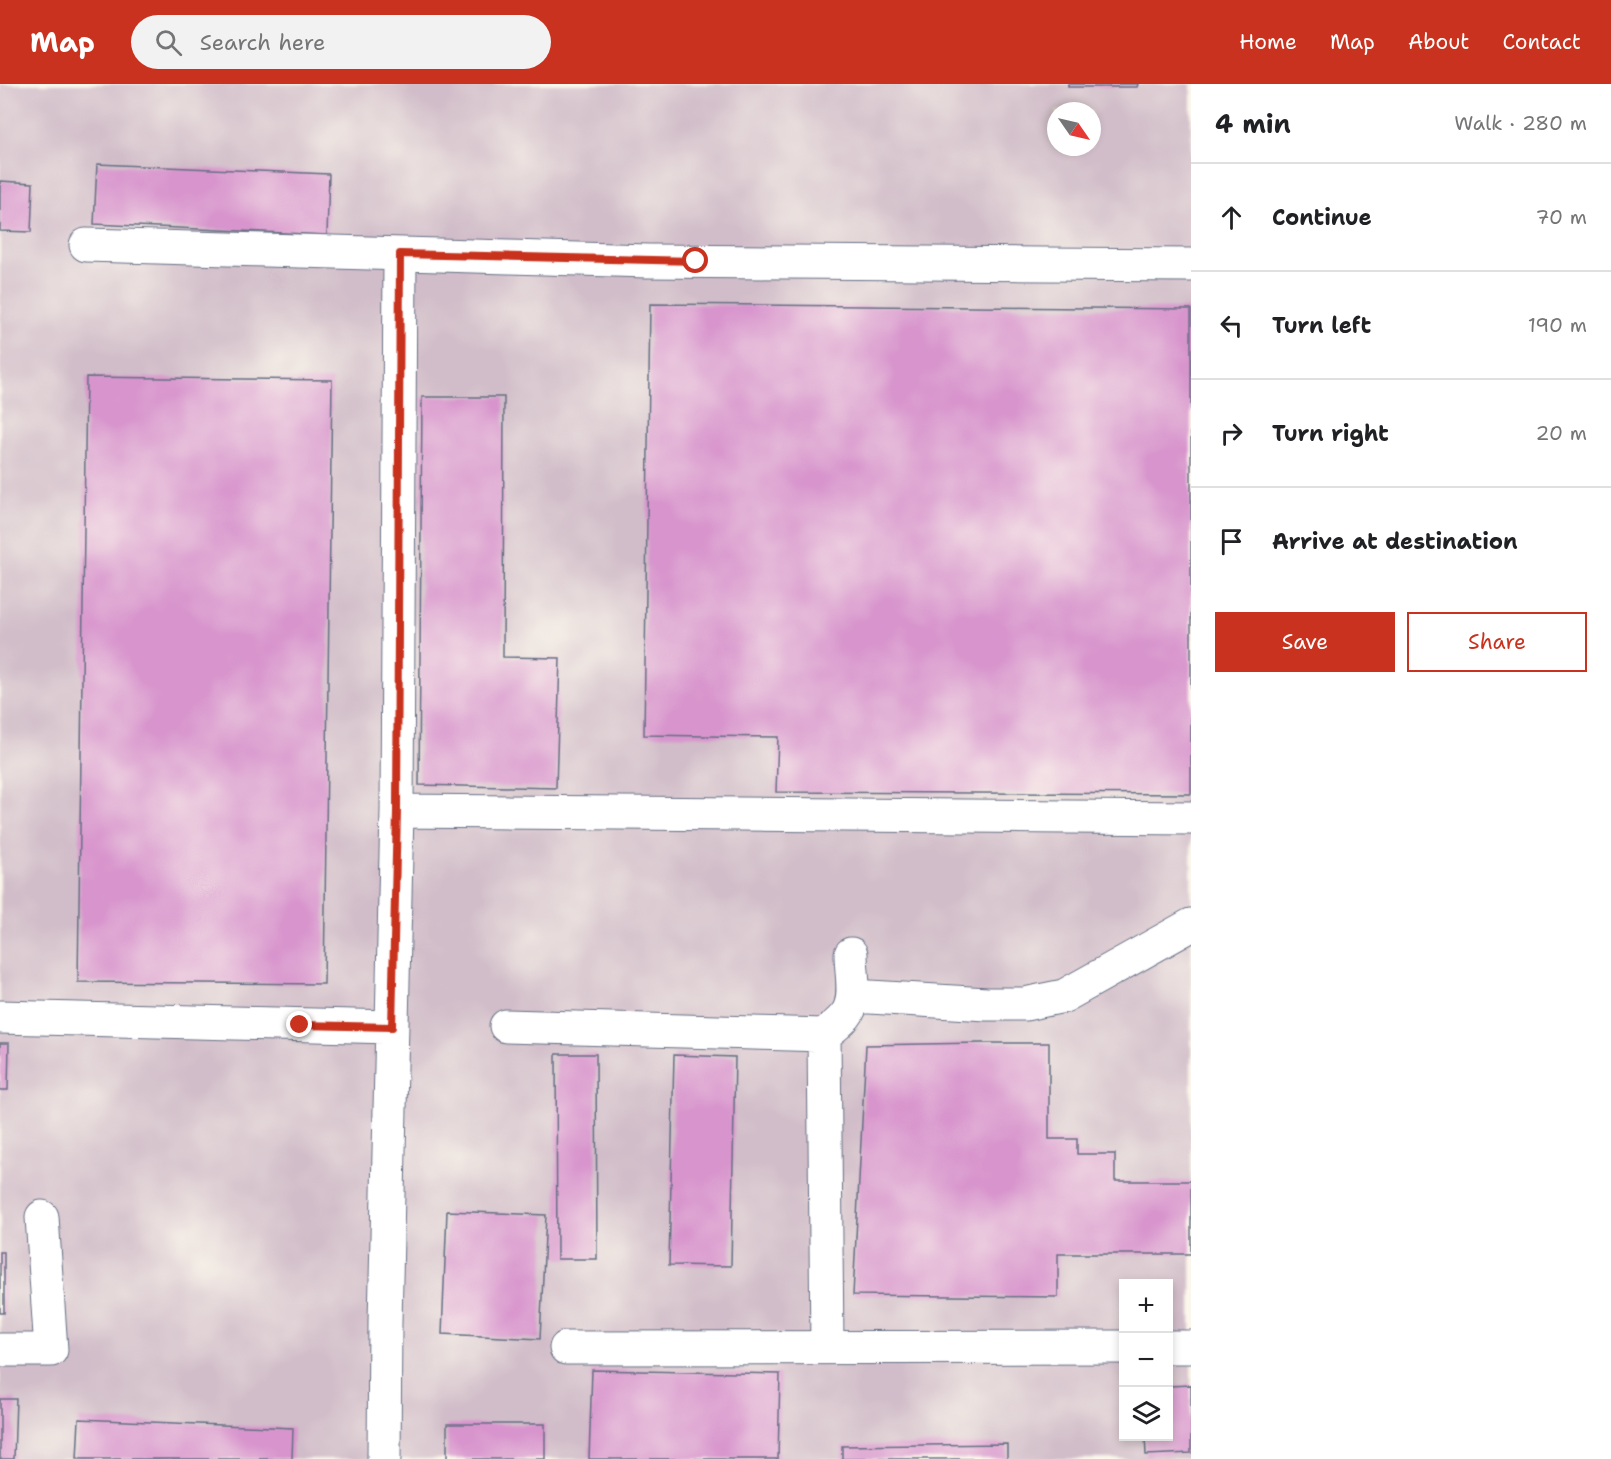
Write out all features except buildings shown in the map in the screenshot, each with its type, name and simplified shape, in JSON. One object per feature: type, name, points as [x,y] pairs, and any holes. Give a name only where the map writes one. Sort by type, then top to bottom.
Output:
[{"type":"lane","points":[[86,245],[648,261],[1191,265]]},
{"type":"lane","points":[[384,1459],[397,811],[400,254]]},
{"type":"lane","points":[[397,811],[1191,818]]},
{"type":"lane","points":[[853,996],[1025,1004],[1064,996],[1191,925]]},
{"type":"lane","points":[[506,1026],[824,1035],[849,1011],[853,996],[850,954]]},
{"type":"lane","points":[[0,1017],[392,1027]]},
{"type":"lane","points":[[824,1035],[826,1347]]},
{"type":"lane","points":[[0,1350],[51,1350],[42,1217]]},
{"type":"lane","points":[[566,1348],[1119,1347]]},
{"type":"lane","points":[[1173,1347],[1191,1347]]},
{"type":"shaded area","points":[[0,84],[1191,84],[1191,1459],[0,1459]]},
{"type":"route","points":[[300,1025],[392,1027],[397,811],[400,254],[696,261]]}]
